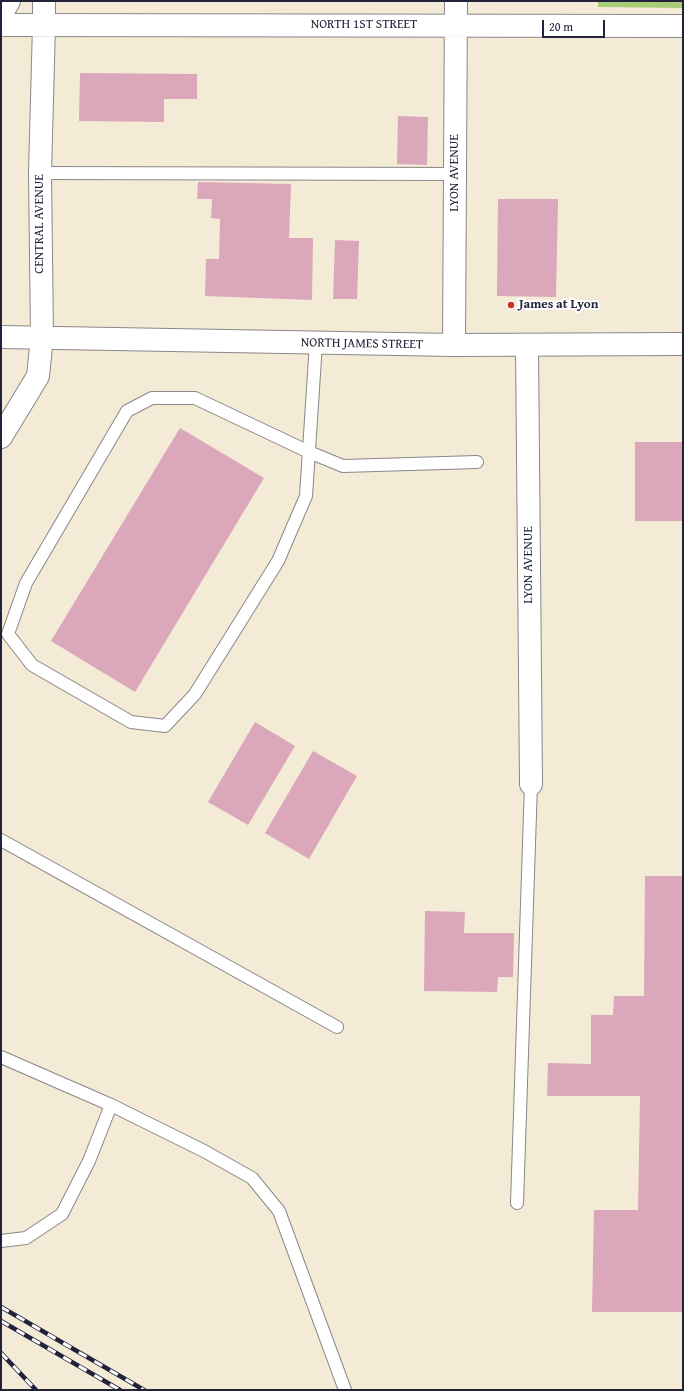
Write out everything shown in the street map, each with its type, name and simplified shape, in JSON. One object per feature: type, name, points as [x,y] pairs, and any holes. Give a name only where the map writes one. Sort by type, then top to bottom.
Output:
[{"type":"street","points":[[1,15],[9,1]]},
{"type":"street","name":"CENTRAL AVENUE","points":[[1,437],[38,376],[42,337],[40,173],[44,1]]},
{"type":"street","name":"LYON AVENUE","points":[[454,345],[456,1]]},
{"type":"street","name":"NORTH 1ST STREET","points":[[1,25],[683,26]]},
{"type":"street","name":"NORTH JAMES STREET","points":[[1,337],[527,346],[683,344]]},
{"type":"street","name":"LYON AVENUE","points":[[527,346],[531,784]]},
{"type":"lane","points":[[40,173],[455,174]]},
{"type":"lane","points":[[316,343],[309,452],[306,496],[278,561],[195,694],[165,726],[131,722],[32,665],[8,634],[26,583],[127,411],[152,398],[195,398],[309,452],[343,466],[477,462]]},
{"type":"lane","points":[[517,1202],[531,784]]},
{"type":"lane","points":[[1,840],[337,1027]]},
{"type":"lane","points":[[1,1057],[112,1105],[204,1151],[252,1178],[279,1211],[345,1390]]},
{"type":"lane","points":[[1,1241],[26,1238],[62,1214],[89,1161],[112,1105]]},
{"type":"green space","points":[[598,1],[683,1],[683,8],[598,7]]},
{"type":"building","points":[[80,73],[197,74],[197,99],[164,99],[164,122],[79,121]]},
{"type":"building","points":[[398,116],[428,117],[427,165],[397,164]]},
{"type":"building","points":[[198,182],[291,184],[289,238],[313,238],[312,300],[205,296],[206,259],[219,259],[220,219],[211,218],[212,199],[197,199]]},
{"type":"building","points":[[498,199],[558,199],[556,297],[497,296]]},
{"type":"building","points":[[335,240],[359,241],[357,299],[333,299]]},
{"type":"building","points":[[180,428],[264,478],[135,692],[51,641]]},
{"type":"building","points":[[635,442],[683,442],[683,521],[635,521]]},
{"type":"building","points":[[255,722],[295,746],[248,825],[208,802]]},
{"type":"building","points":[[313,751],[357,776],[309,859],[265,833]]},
{"type":"building","points":[[645,876],[683,876],[683,1312],[592,1312],[594,1210],[638,1210],[640,1096],[547,1096],[548,1063],[591,1064],[591,1015],[613,1015],[614,996],[644,996]]},
{"type":"building","points":[[425,911],[465,912],[464,933],[514,933],[513,977],[498,977],[497,992],[424,991]]},
{"type":"railway","points":[[1,1307],[144,1390]]},
{"type":"railway","points":[[1,1321],[120,1390]]},
{"type":"railway","points":[[1,1353],[36,1390]]},
{"type":"place","name":"James at Lyon","points":[[511,305]]}]
